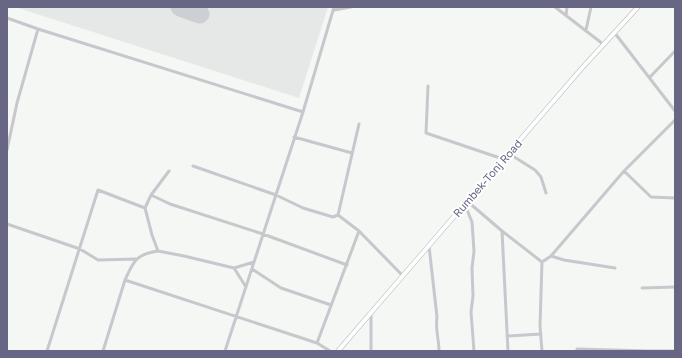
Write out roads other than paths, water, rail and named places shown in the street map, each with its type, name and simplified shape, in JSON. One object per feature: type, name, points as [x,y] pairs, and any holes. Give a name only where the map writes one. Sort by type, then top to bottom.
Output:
[{"type":"main road","name":"Rumbek-Tonj Road","points":[[338,351],[603,44],[638,7]]},
{"type":"street","points":[[225,351],[276,195],[334,8],[351,7]]},
{"type":"street","points":[[555,7],[603,44]]},
{"type":"street","points":[[566,15],[567,7]]},
{"type":"street","points":[[586,30],[591,7]]},
{"type":"street","points":[[7,18],[302,112]]},
{"type":"street","points":[[7,150],[17,103],[38,29]]},
{"type":"street","points":[[614,32],[675,111]]},
{"type":"street","points":[[650,77],[675,51]]},
{"type":"street","points":[[428,86],[426,134],[503,159]]},
{"type":"street","points":[[542,262],[551,256],[624,171],[675,120]]},
{"type":"street","points":[[338,215],[359,124]]},
{"type":"street","points":[[294,137],[352,153]]},
{"type":"street","points":[[508,153],[519,162],[535,170],[541,177],[546,193]]},
{"type":"street","points":[[193,166],[276,195],[303,208],[333,217],[338,215]]},
{"type":"street","points":[[158,251],[145,208],[151,195],[169,171]]},
{"type":"street","points":[[624,171],[651,196],[675,198]]},
{"type":"street","points":[[47,351],[98,190],[145,208]]},
{"type":"street","points":[[151,195],[170,204],[263,234],[347,265]]},
{"type":"street","points":[[466,203],[542,262]]},
{"type":"street","points":[[466,203],[472,222],[474,251],[472,268],[473,296],[471,312],[474,351]]},
{"type":"street","points":[[338,215],[358,231],[403,276]]},
{"type":"street","points":[[7,224],[80,249],[98,260],[136,259]]},
{"type":"street","points":[[317,343],[347,265],[358,231]]},
{"type":"street","points":[[502,231],[508,351]]},
{"type":"street","points":[[429,246],[437,317],[435,327],[439,342],[439,351]]},
{"type":"street","points":[[103,351],[125,280],[136,259],[147,252],[158,251],[191,257],[234,268],[254,262]]},
{"type":"street","points":[[551,256],[564,260],[614,268]]},
{"type":"street","points":[[542,262],[540,334],[542,351]]},
{"type":"street","points":[[234,268],[246,287]]},
{"type":"street","points":[[252,269],[282,288],[331,305]]},
{"type":"street","points":[[125,280],[317,343],[330,351]]},
{"type":"street","points":[[642,288],[675,287]]},
{"type":"street","points":[[371,313],[371,351]]},
{"type":"street","points":[[507,336],[540,334]]},
{"type":"street","points":[[577,351],[577,349],[675,351]]}]
